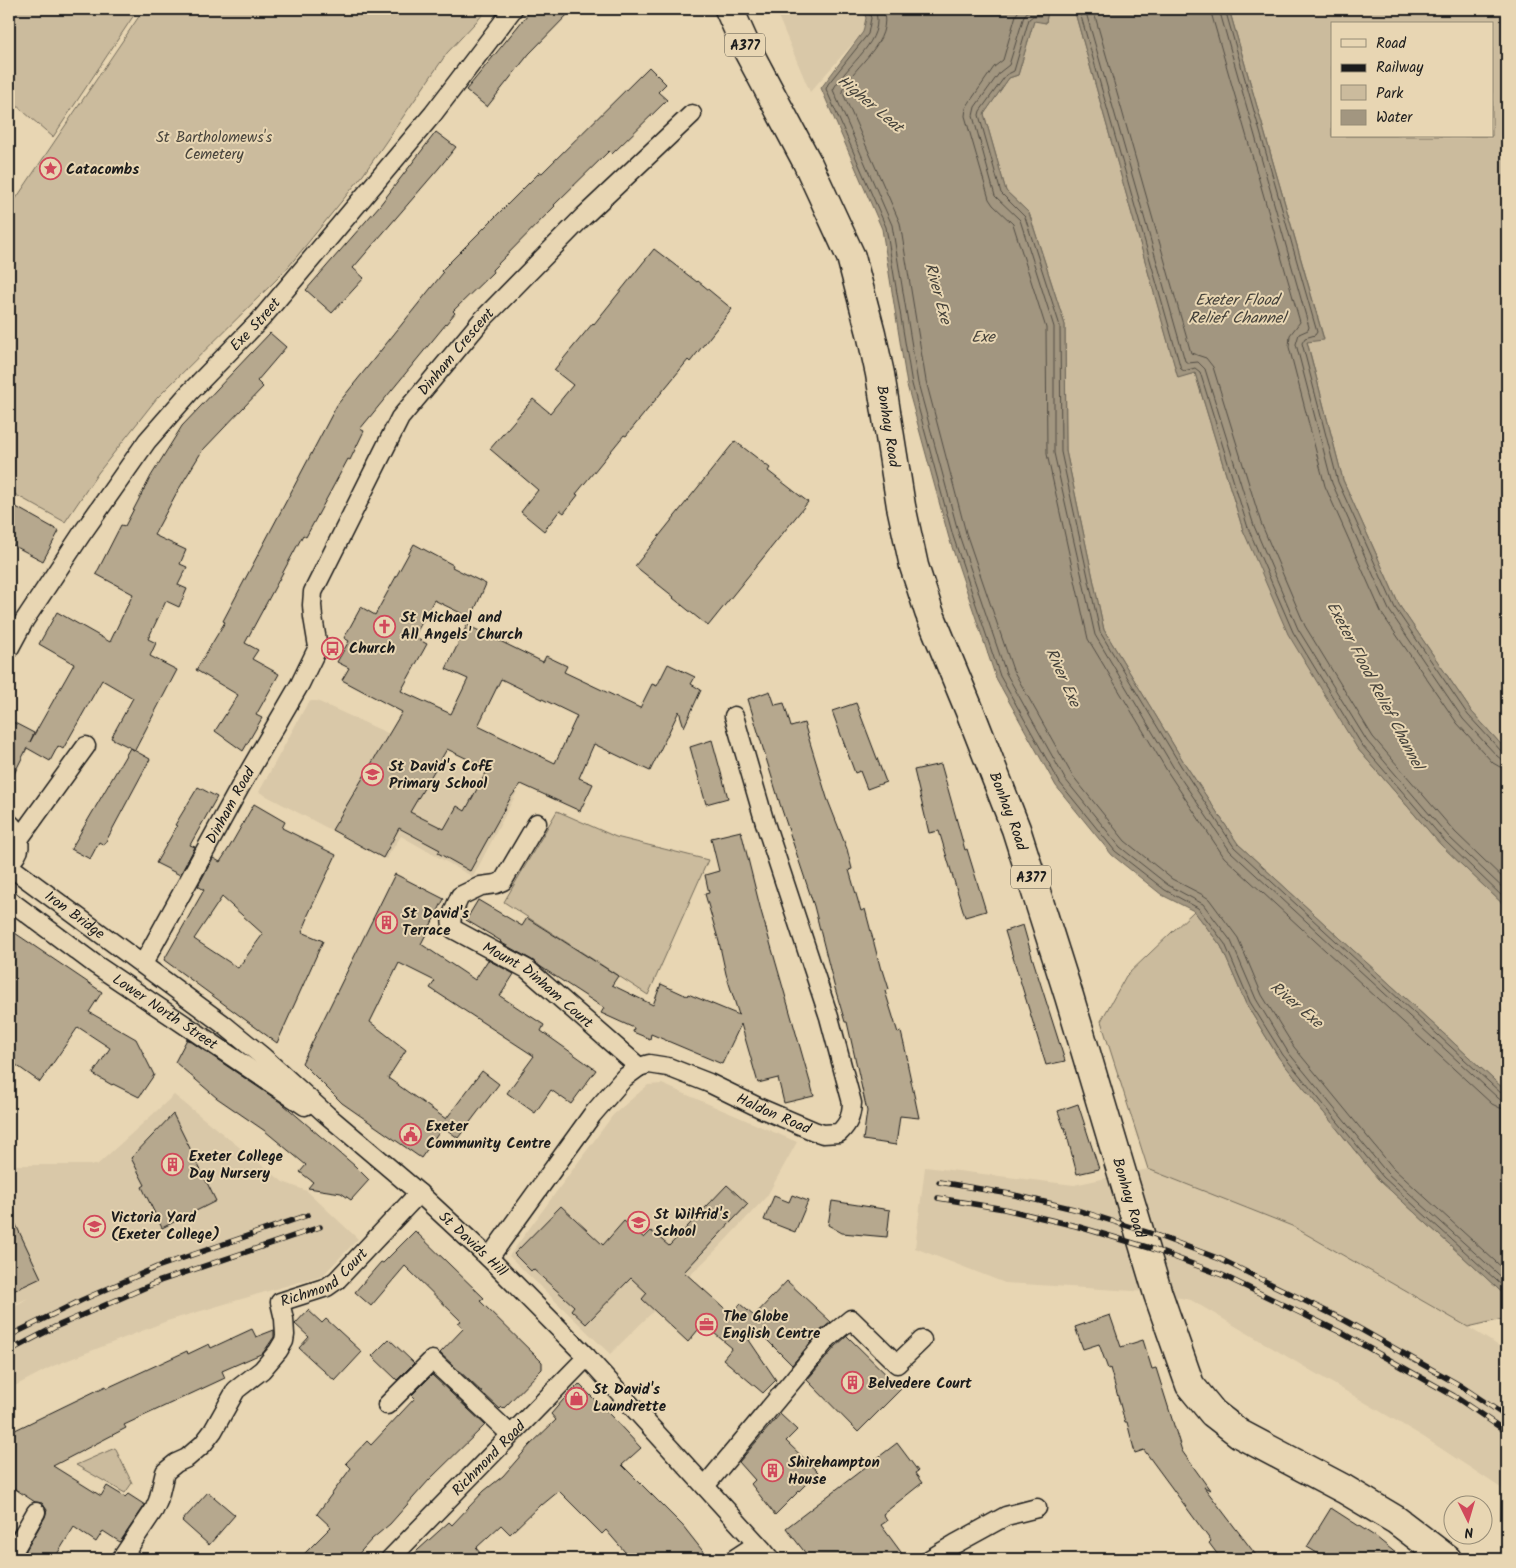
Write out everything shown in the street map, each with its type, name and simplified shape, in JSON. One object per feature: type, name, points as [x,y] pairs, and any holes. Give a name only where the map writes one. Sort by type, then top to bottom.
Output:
[{"type":"highway","name":"Bonhay Road","points":[[729,9],[747,49],[807,162],[851,258],[872,333],[901,506],[914,566],[928,612],[971,714],[1016,829],[1069,996],[1158,1294],[1190,1386],[1213,1413],[1240,1434],[1344,1489],[1396,1520],[1447,1559]]},
{"type":"street","name":"Exe Street","points":[[9,649],[16,617],[81,535],[147,441],[189,393],[261,319],[433,114],[513,9]]},
{"type":"street","name":"Dinham Crescent","points":[[318,647],[313,611],[313,592],[400,418],[482,320],[583,217],[692,114]]},
{"type":"street","name":"Dinham Road","points":[[143,964],[235,796],[300,684],[318,647]]},
{"type":"street","name":"Haldon Road","points":[[639,1067],[649,1064],[668,1067],[822,1134],[839,1132],[847,1125],[851,1117],[852,1103],[829,1017],[765,823],[734,716]]},
{"type":"street","points":[[9,865],[18,853],[19,839],[86,746]]},
{"type":"street","points":[[9,823],[19,839]]},
{"type":"street","name":"Mount Dinham Court","points":[[537,823],[503,881],[481,886],[460,896],[450,923],[453,929],[527,969],[639,1067]]},
{"type":"street","name":"Iron Bridge","points":[[9,865],[143,964]]},
{"type":"street","name":"Lower North Street","points":[[9,900],[96,965],[291,1098],[308,1108],[327,1115]]},
{"type":"street","name":"St Davids Hill","points":[[143,964],[262,1056],[327,1115],[419,1193],[489,1258],[587,1357],[770,1559]]},
{"type":"street","points":[[489,1258],[592,1115],[624,1078],[639,1067]]},
{"type":"street","name":"Richmond Court","points":[[121,1559],[154,1510],[165,1472],[176,1463],[187,1458],[203,1444],[213,1431],[236,1390],[262,1370],[278,1352],[285,1335],[280,1302],[327,1287],[337,1280],[419,1193]]},
{"type":"street","points":[[705,1486],[828,1338],[851,1319],[897,1364],[922,1340]]},
{"type":"street","name":"Richmond Road","points":[[395,1557],[510,1434],[587,1357]]},
{"type":"street","points":[[387,1405],[432,1360],[510,1434]]},
{"type":"street","points":[[930,1559],[1006,1516],[1037,1508]]},
{"type":"street","points":[[9,1559],[36,1512]]},
{"type":"street","points":[[734,1559],[757,1544]]},
{"type":"shaded area","points":[[775,9],[863,9],[866,18],[863,32],[810,92]]},
{"type":"shaded area","name":"St David's CofE Primary School","points":[[311,701],[317,701],[517,792],[473,877],[401,836],[386,859],[259,792],[307,704]]},
{"type":"shaded area","name":"St Wilfrid's School","points":[[662,1084],[797,1142],[767,1196],[721,1245],[610,1354],[509,1256],[613,1115],[648,1085]]},
{"type":"shaded area","points":[[174,1095],[283,1182],[307,1191],[358,1239],[323,1275],[167,1321],[53,1366],[9,1389],[9,1310],[28,1298],[9,1307],[9,1165],[97,1165]]},
{"type":"shaded area","points":[[925,1167],[1074,1185],[1148,1169],[1292,1226],[1507,1351],[1507,1492],[1422,1436],[1191,1300],[1149,1292],[1005,1283],[915,1248]]},
{"type":"green space","points":[[9,9],[138,9],[53,137],[9,99]]},
{"type":"green space","name":"St Bartholomews's Cemetery","points":[[144,9],[488,9],[447,53],[363,175],[285,271],[157,398],[98,473],[65,522],[9,491],[9,209]]},
{"type":"green space","points":[[1048,9],[1074,9],[1178,377],[1195,373],[1243,530],[1357,748],[1441,845],[1507,908],[1507,1092],[1238,844],[1185,764],[1104,630],[1066,451],[1065,325],[1029,213],[1006,191],[984,114],[1009,78],[1018,75],[1034,20],[1046,23]]},
{"type":"green space","points":[[1229,9],[1507,9],[1507,751],[1472,712],[1399,605],[1343,480],[1307,341],[1324,339]]},
{"type":"green space","points":[[557,811],[616,837],[708,860],[648,995],[504,902]]},
{"type":"green space","points":[[1194,911],[1221,946],[1246,1004],[1279,1058],[1379,1180],[1507,1297],[1507,1318],[1468,1327],[1292,1226],[1148,1169],[1101,1021],[1126,976]]},
{"type":"green space","points":[[115,1448],[132,1483],[125,1493],[76,1465]]},
{"type":"water","name":"Exe","points":[[863,9],[1048,9],[1046,23],[1034,21],[1018,75],[1009,78],[984,114],[1006,191],[1029,213],[1065,325],[1066,451],[1104,630],[1185,764],[1238,844],[1507,1092],[1507,1297],[1379,1180],[1279,1058],[1246,1004],[1221,946],[1194,911],[1162,895],[1112,855],[1056,786],[996,678],[949,538],[907,385],[882,229],[821,88],[863,32],[866,18]]},
{"type":"water","name":"Exeter Flood Relief Channel","points":[[1074,9],[1229,9],[1324,340],[1307,342],[1343,480],[1399,605],[1472,712],[1507,751],[1507,908],[1441,845],[1357,748],[1288,634],[1243,530],[1195,373],[1178,378]]},
{"type":"building","points":[[532,9],[573,9],[529,54],[487,107],[466,90]]},
{"type":"building","points":[[649,67],[666,84],[658,92],[667,100],[612,154],[609,151],[554,205],[492,270],[493,272],[453,311],[455,313],[360,429],[364,431],[350,460],[348,459],[306,537],[303,535],[245,643],[258,650],[252,659],[279,674],[256,715],[262,718],[243,751],[215,731],[238,695],[196,670],[225,622],[223,621],[337,405],[443,273],[441,271]]},
{"type":"building","points":[[436,132],[456,147],[353,268],[364,278],[332,313],[306,290],[380,205]]},
{"type":"building","points":[[654,249],[732,309],[690,362],[688,360],[626,436],[624,435],[576,494],[578,495],[564,513],[560,510],[544,531],[521,512],[538,490],[490,449],[533,399],[550,413],[573,385],[554,370],[594,324]]},
{"type":"building","points":[[270,333],[286,347],[257,381],[263,387],[202,451],[154,535],[186,550],[180,564],[187,567],[178,585],[187,589],[179,607],[166,601],[148,639],[156,643],[150,656],[177,670],[135,750],[111,738],[133,698],[102,680],[63,749],[58,746],[50,761],[27,748],[9,784],[9,720],[34,733],[30,742],[74,664],[39,644],[57,612],[110,642],[133,594],[96,574],[121,525],[125,526],[151,476],[182,426]]},
{"type":"building","points":[[735,441],[770,468],[768,471],[808,502],[708,626],[635,566]]},
{"type":"building","points":[[9,503],[59,531],[43,561],[9,543]]},
{"type":"building","points":[[414,544],[453,565],[452,567],[486,584],[471,618],[434,600],[414,637],[427,644],[401,691],[451,714],[468,679],[446,669],[467,625],[543,662],[546,656],[567,666],[564,672],[640,708],[652,684],[657,686],[668,664],[695,677],[691,684],[701,690],[684,727],[679,711],[650,771],[594,744],[579,778],[593,784],[580,811],[521,784],[511,797],[470,871],[438,853],[440,850],[399,828],[383,858],[332,830],[402,712],[342,680],[349,668],[337,662],[349,641],[344,638],[361,607],[375,615]],"holes":[[[501,679],[577,716],[555,763],[478,726]],[[447,749],[488,769],[465,811],[457,806],[444,829],[410,812]]]},
{"type":"building","points":[[770,691],[775,705],[784,703],[791,727],[804,723],[827,798],[847,849],[852,869],[849,870],[861,911],[865,909],[881,970],[883,970],[889,989],[885,991],[898,1033],[901,1032],[919,1118],[900,1116],[896,1145],[863,1140],[867,1111],[847,1022],[845,1022],[834,985],[814,906],[748,699]]},
{"type":"building","points":[[856,703],[886,782],[867,789],[860,771],[855,773],[832,711]]},
{"type":"building","points":[[712,740],[728,798],[706,804],[690,747]]},
{"type":"building","points":[[130,748],[150,759],[104,845],[99,842],[90,859],[71,849]]},
{"type":"building","points":[[941,764],[965,850],[967,849],[986,911],[965,917],[939,831],[929,833],[914,770]]},
{"type":"building","points":[[198,787],[217,797],[190,845],[195,847],[180,875],[156,863],[177,826],[175,825]]},
{"type":"building","points":[[254,804],[285,822],[282,828],[336,855],[302,932],[323,941],[277,1043],[164,960],[204,890],[198,886],[213,858],[220,862]],"holes":[[[222,897],[263,934],[238,968],[194,939]]]},
{"type":"building","points":[[741,831],[761,911],[814,1096],[784,1103],[778,1078],[758,1083],[741,1024],[722,1064],[651,1034],[650,1039],[633,1032],[634,1028],[601,1013],[604,1008],[532,960],[466,920],[478,900],[522,926],[527,918],[618,976],[612,985],[653,1005],[661,984],[687,996],[688,994],[739,1015],[705,894],[709,893],[705,875],[719,871],[711,838]]},
{"type":"building","points":[[395,874],[444,899],[421,944],[475,980],[488,960],[514,974],[500,996],[544,1025],[541,1031],[596,1070],[571,1104],[551,1090],[535,1113],[507,1093],[534,1056],[430,988],[435,981],[399,963],[370,1022],[406,1050],[388,1078],[446,1119],[482,1071],[499,1084],[458,1138],[443,1127],[421,1158],[342,1103],[302,1063]]},
{"type":"building","points":[[1023,925],[1065,1061],[1046,1065],[1005,931]]},
{"type":"building","points":[[9,929],[102,992],[89,1012],[136,1039],[154,1075],[139,1097],[93,1074],[110,1048],[78,1027],[40,1082],[9,1060]]},
{"type":"building","points":[[187,1039],[283,1104],[369,1180],[351,1200],[341,1193],[308,1188],[313,1182],[300,1172],[306,1165],[265,1131],[217,1098],[175,1062]]},
{"type":"building","points":[[1078,1104],[1099,1169],[1077,1174],[1065,1128],[1058,1111]]},
{"type":"building","name":"Exeter College Day Nursery","points":[[173,1114],[216,1201],[162,1228],[142,1187],[145,1185],[131,1158]]},
{"type":"building","points":[[727,1185],[748,1204],[684,1272],[732,1315],[740,1304],[754,1316],[787,1281],[831,1322],[820,1331],[792,1365],[759,1332],[749,1340],[776,1380],[763,1393],[723,1359],[732,1348],[703,1324],[688,1342],[642,1299],[647,1293],[631,1278],[586,1324],[571,1310],[574,1306],[533,1269],[531,1271],[514,1254],[561,1206],[603,1245],[624,1221],[644,1238],[651,1231],[669,1246]]},
{"type":"building","points":[[792,1195],[808,1201],[795,1232],[764,1220],[774,1196],[789,1202]]},
{"type":"building","points":[[832,1201],[890,1210],[887,1237],[842,1233],[828,1225]]},
{"type":"building","points":[[9,1210],[41,1278],[9,1293]]},
{"type":"building","points":[[415,1231],[484,1298],[480,1301],[542,1362],[542,1369],[503,1409],[502,1407],[500,1409],[440,1353],[464,1328],[458,1323],[461,1321],[405,1266],[371,1306],[355,1292],[381,1262],[383,1263]]},
{"type":"building","points":[[308,1310],[322,1323],[326,1319],[362,1352],[335,1381],[299,1348],[309,1337],[295,1324]]},
{"type":"building","points":[[1110,1315],[1121,1347],[1143,1340],[1152,1369],[1156,1368],[1182,1451],[1210,1490],[1204,1487],[1259,1559],[1221,1559],[1209,1543],[1211,1541],[1144,1450],[1135,1453],[1110,1368],[1108,1369],[1099,1344],[1083,1349],[1075,1327]]},
{"type":"building","points":[[252,1329],[256,1337],[274,1330],[274,1337],[263,1353],[222,1371],[225,1378],[124,1425],[126,1428],[53,1466],[101,1496],[107,1486],[125,1497],[128,1494],[145,1505],[120,1542],[103,1531],[96,1542],[74,1527],[54,1559],[21,1559],[45,1517],[47,1510],[42,1503],[35,1502],[9,1485],[9,1433],[106,1386],[107,1388],[187,1351],[188,1354],[209,1344],[211,1348]]},
{"type":"building","name":"Belvedere Court","points":[[847,1336],[901,1389],[858,1432],[807,1380]]},
{"type":"building","points":[[389,1339],[414,1363],[397,1380],[372,1356]]},
{"type":"building","points":[[432,1375],[485,1425],[429,1480],[390,1524],[372,1539],[354,1559],[299,1559],[331,1527],[317,1514],[351,1468],[346,1463],[367,1441],[371,1445],[415,1398],[412,1395]]},
{"type":"building","points":[[579,1384],[641,1448],[622,1465],[683,1526],[709,1559],[631,1559],[606,1530],[602,1534],[559,1491],[541,1504],[510,1534],[501,1525],[476,1548],[485,1559],[408,1559],[449,1522],[452,1525],[484,1491],[503,1476],[529,1446],[556,1420],[551,1414]]},
{"type":"building","name":"Shirehampton House","points":[[780,1414],[797,1430],[786,1441],[818,1472],[775,1515],[751,1484],[755,1480],[739,1462]]},
{"type":"building","points":[[897,1443],[918,1471],[915,1473],[922,1483],[883,1514],[887,1521],[881,1525],[906,1559],[810,1559],[786,1528]]},
{"type":"building","points":[[208,1492],[235,1515],[209,1545],[182,1521]]},
{"type":"building","points":[[1331,1508],[1376,1537],[1403,1559],[1327,1559],[1307,1547]]},
{"type":"railway","points":[[939,1182],[1010,1194],[1074,1209],[1153,1234],[1220,1259],[1346,1321],[1461,1386],[1507,1417]]},
{"type":"railway","points":[[938,1198],[1004,1209],[1076,1226],[1150,1248],[1222,1275],[1340,1332],[1454,1396],[1507,1432]]},
{"type":"railway","points":[[9,1336],[82,1300],[157,1267],[308,1215]]},
{"type":"railway","points":[[9,1351],[55,1327],[160,1281],[320,1227]]},
{"type":"place","name":"Catacombs","points":[[50,169]]},
{"type":"place","name":"St Michael and All Angels' Church","points":[[385,626]]},
{"type":"place","name":"Church","points":[[333,648]]},
{"type":"place","name":"St David's CofE Primary School","points":[[373,775]]},
{"type":"place","name":"St David's Terrace","points":[[386,922]]},
{"type":"place","name":"Exeter Community Centre","points":[[410,1135]]},
{"type":"place","name":"Exeter College Day Nursery","points":[[173,1165]]},
{"type":"place","name":"St Wilfrid's School","points":[[638,1223]]},
{"type":"place","name":"Victoria Yard (Exeter College)","points":[[95,1226]]},
{"type":"place","name":"The Globe English Centre","points":[[707,1325]]},
{"type":"place","name":"Belvedere Court","points":[[852,1383]]},
{"type":"place","name":"St David's Laundrette","points":[[577,1398]]},
{"type":"place","name":"Shirehampton House","points":[[772,1471]]},
{"type":"water label","name":"Higher Leat","points":[[871,103]]},
{"type":"water label","name":"River Exe","points":[[939,293]]},
{"type":"water label","name":"River Exe","points":[[1064,677]]},
{"type":"water label","name":"River Exe","points":[[1297,1004]]}]
